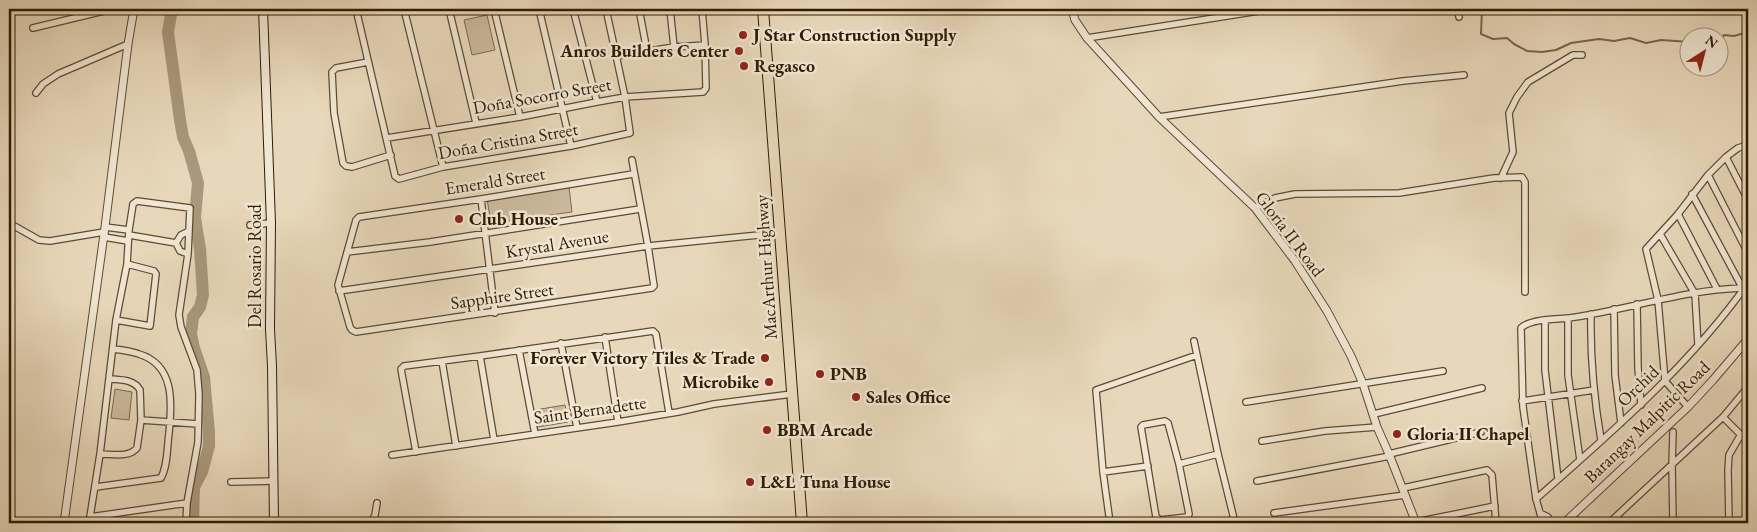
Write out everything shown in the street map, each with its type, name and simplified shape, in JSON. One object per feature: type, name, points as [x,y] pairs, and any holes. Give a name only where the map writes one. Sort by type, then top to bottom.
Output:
[{"type":"highway","name":"MacArthur Highway","points":[[763,9],[802,523]]},
{"type":"main road","name":"Del Rosario Road","points":[[262,9],[271,223],[270,329],[274,523]]},
{"type":"street","points":[[33,28],[112,9]]},
{"type":"street","points":[[64,523],[134,9]]},
{"type":"street","points":[[356,9],[391,155],[352,167],[346,166],[343,163],[334,113],[332,72],[336,68],[368,62]]},
{"type":"street","points":[[404,9],[443,167]]},
{"type":"street","points":[[449,9],[476,122]]},
{"type":"street","points":[[494,9],[520,116]]},
{"type":"street","points":[[539,9],[571,146]]},
{"type":"street","points":[[573,9],[597,102]]},
{"type":"street","points":[[606,9],[625,98]]},
{"type":"street","points":[[639,9],[646,51]]},
{"type":"street","points":[[670,9],[674,47]]},
{"type":"street","points":[[617,56],[674,47],[706,45],[702,9]]},
{"type":"street","name":"Gloria II Road","points":[[1072,9],[1075,20],[1086,38],[1159,117],[1255,208],[1289,252],[1313,288],[1346,347],[1416,523]]},
{"type":"street","points":[[1086,38],[1272,9]]},
{"type":"street","points":[[1458,9],[1459,17]]},
{"type":"street","points":[[36,94],[43,84],[58,74],[128,44]]},
{"type":"street","name":"Doña Socorro Street","points":[[387,138],[597,102],[703,92],[706,88],[706,45]]},
{"type":"street","points":[[1501,178],[1513,152],[1509,113],[1524,85],[1573,55],[1582,55]]},
{"type":"street","points":[[1159,117],[1404,81],[1464,75]]},
{"type":"street","name":"Doña Cristina Street","points":[[391,155],[396,176],[399,179],[443,167],[571,146],[628,134],[630,132],[625,98]]},
{"type":"street","points":[[1688,407],[1665,382],[1658,300],[1646,248],[1678,214],[1708,175],[1726,157],[1738,148],[1748,147]]},
{"type":"street","points":[[1726,157],[1748,200]]},
{"type":"street","points":[[632,160],[633,174],[648,246]]},
{"type":"street","name":"Emerald Street","points":[[347,252],[356,220],[361,216],[481,199],[633,174]]},
{"type":"street","points":[[1708,175],[1748,253]]},
{"type":"street","points":[[1255,208],[1275,198],[1295,194],[1399,193],[1501,178],[1522,177],[1525,182],[1525,292]]},
{"type":"street","points":[[1542,523],[1536,499],[1522,401],[1521,328],[1525,324],[1591,314],[1717,289],[1743,289],[1692,194]]},
{"type":"street","points":[[481,199],[495,313]]},
{"type":"street","points":[[186,523],[187,503],[198,442],[199,394],[197,370],[181,328],[179,315],[188,254],[190,208],[136,201],[133,204],[128,235],[127,264],[116,320],[96,487],[89,520],[187,503]]},
{"type":"street","points":[[339,291],[338,284],[347,252],[430,242],[640,209]]},
{"type":"street","points":[[1678,214],[1717,289]]},
{"type":"street","points":[[9,223],[39,240],[58,240],[104,232],[176,243]]},
{"type":"street","points":[[250,225],[271,223]]},
{"type":"street","points":[[176,243],[180,235],[189,231]]},
{"type":"street","points":[[104,232],[128,235]]},
{"type":"street","name":"Krystal Avenue","points":[[339,291],[648,246],[780,233]]},
{"type":"street","points":[[1660,234],[1695,294],[1698,345]]},
{"type":"street","points":[[176,243],[180,251],[188,254]]},
{"type":"street","name":"Sapphire Street","points":[[339,291],[350,327],[356,332],[495,313],[652,288],[654,286],[648,246]]},
{"type":"street","points":[[116,320],[149,327],[151,324],[156,274],[154,271],[127,264]]},
{"type":"street","name":"Orchid","points":[[1536,499],[1665,382],[1698,345],[1748,283]]},
{"type":"street","points":[[1637,304],[1638,368],[1641,405]]},
{"type":"street","points":[[1614,309],[1615,375],[1621,423]]},
{"type":"street","points":[[1591,314],[1590,353],[1601,440]]},
{"type":"street","points":[[1568,318],[1568,375],[1580,460]]},
{"type":"street","points":[[1546,320],[1545,370],[1558,479]]},
{"type":"street","points":[[416,452],[401,369],[404,366],[653,331],[656,334],[669,413]]},
{"type":"street","points":[[605,337],[618,422]]},
{"type":"street","name":"Barangay Malpitic Road","points":[[1564,523],[1688,407],[1748,339]]},
{"type":"street","points":[[1194,341],[1235,523]]},
{"type":"street","points":[[561,343],[577,428]]},
{"type":"street","points":[[96,487],[161,478],[164,471],[170,423],[169,383],[162,370],[152,360],[140,354],[113,349]]},
{"type":"street","points":[[519,350],[535,434]]},
{"type":"street","points":[[1110,523],[1102,472],[1096,390],[1197,355]]},
{"type":"street","points":[[480,356],[494,440]]},
{"type":"street","points":[[442,361],[456,446]]},
{"type":"street","points":[[1246,402],[1443,371]]},
{"type":"street","points":[[100,454],[126,454],[135,451],[142,420],[140,390],[138,386],[130,381],[109,379]]},
{"type":"street","points":[[1609,523],[1722,417],[1748,387]]},
{"type":"street","points":[[1374,414],[1482,388]]},
{"type":"street","points":[[1522,401],[1594,390]]},
{"type":"street","name":"Saint Bernadette","points":[[392,455],[618,422],[714,404],[792,394]]},
{"type":"street","points":[[1722,417],[1748,442]]},
{"type":"street","points":[[142,420],[198,424]]},
{"type":"street","points":[[1165,421],[1168,423],[1179,464],[1188,516],[1160,520],[1156,517],[1141,427],[1143,425],[1165,421]]},
{"type":"street","points":[[1262,441],[1325,431],[1377,427]]},
{"type":"street","points":[[1257,480],[1390,455],[1481,432]]},
{"type":"street","points":[[1673,432],[1673,523]]},
{"type":"street","points":[[1729,523],[1728,470],[1730,455],[1740,436]]},
{"type":"street","points":[[1179,464],[1218,454]]},
{"type":"street","points":[[1102,472],[1148,466]]},
{"type":"street","points":[[1274,513],[1404,491],[1487,470],[1492,474],[1496,523]]},
{"type":"street","points":[[231,482],[274,481]]},
{"type":"street","points":[[371,523],[375,515],[377,503]]},
{"type":"street","points":[[1416,523],[1495,506]]},
{"type":"street","points":[[1540,513],[1548,517],[1549,522]]},
{"type":"street","points":[[9,517],[13,519],[14,523]]},
{"type":"shaded area","points":[[487,15],[495,50],[472,55],[464,20]]},
{"type":"shaded area","points":[[569,187],[572,212],[491,223],[487,199]]},
{"type":"shaded area","points":[[115,389],[132,392],[129,420],[111,418]]},
{"type":"shaded area","points":[[565,405],[568,422],[538,427],[535,410]]},
{"type":"waterway","points":[[172,9],[168,32],[180,120],[183,137],[198,183],[195,218],[200,249],[203,295],[200,307],[193,317],[191,334],[204,377],[209,432],[209,446],[202,472],[194,487],[193,523]]},
{"type":"waterway","points":[[1482,9],[1481,34],[1493,39],[1507,38],[1527,51],[1542,52],[1556,50],[1571,43],[1599,39],[1614,41],[1630,38],[1646,43],[1661,40],[1680,41]]},
{"type":"waterway","points":[[1730,36],[1748,32]]},
{"type":"place","name":"J Star Construction Supply","points":[[743,35]]},
{"type":"place","name":"Anros Builders Center","points":[[739,51]]},
{"type":"place","name":"Regasco","points":[[744,66]]},
{"type":"place","name":"Club House","points":[[459,219]]},
{"type":"place","name":"Forever Victory Tiles & Trade","points":[[765,358]]},
{"type":"place","name":"PNB","points":[[820,374]]},
{"type":"place","name":"Microbike","points":[[769,382]]},
{"type":"place","name":"Sales Office","points":[[856,397]]},
{"type":"place","name":"BBM Arcade","points":[[767,430]]},
{"type":"place","name":"Gloria II Chapel","points":[[1397,434]]},
{"type":"place","name":"L&L Tuna House","points":[[750,482]]}]
